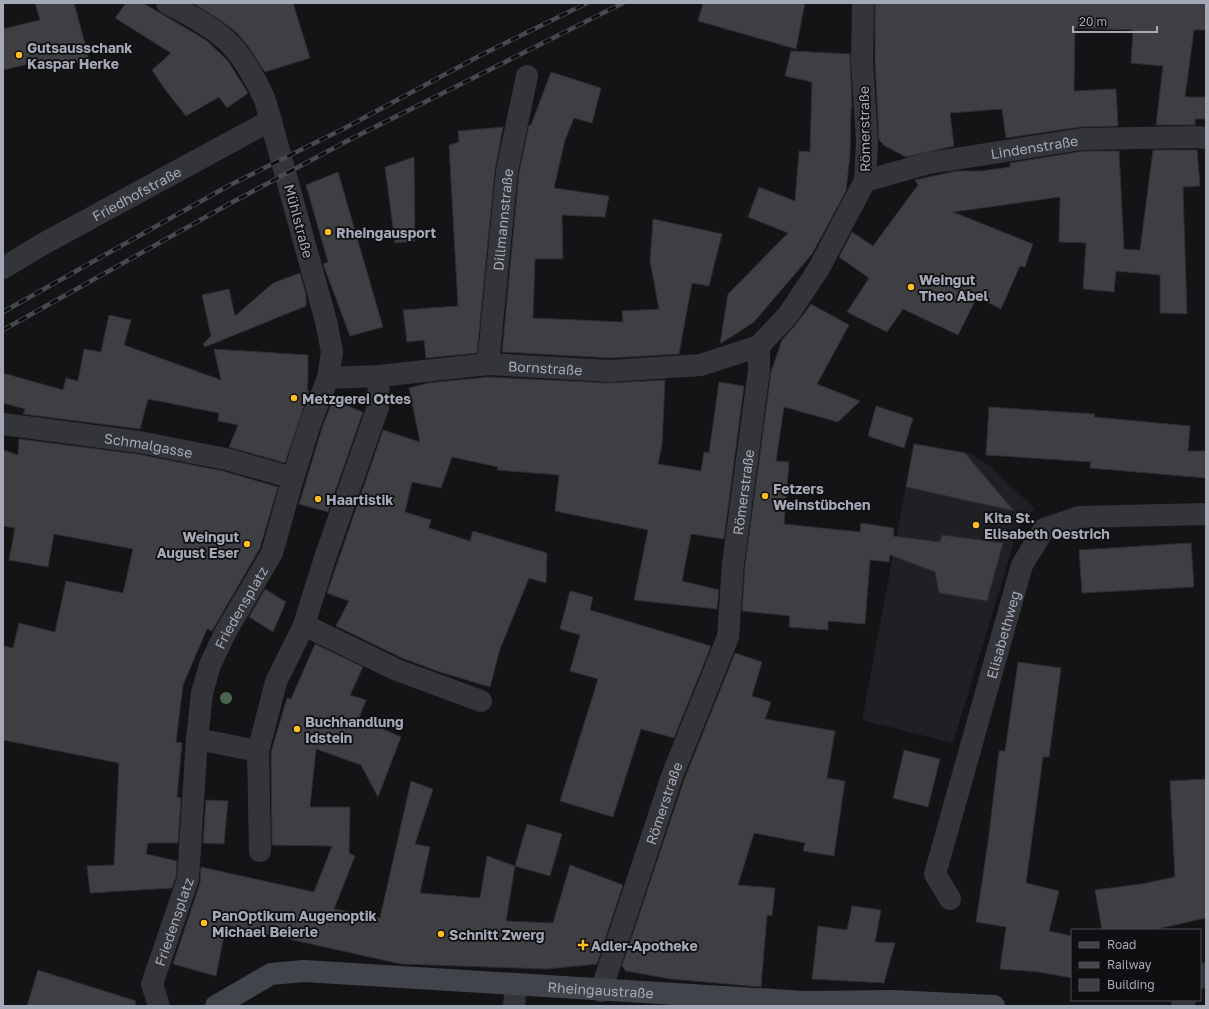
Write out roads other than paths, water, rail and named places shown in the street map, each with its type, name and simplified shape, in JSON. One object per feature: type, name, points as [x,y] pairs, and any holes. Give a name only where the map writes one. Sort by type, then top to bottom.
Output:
[{"type":"main road","name":"Rheingaustraße","points":[[216,1006],[271,974],[304,971],[516,984],[601,991],[805,1002],[894,1001],[994,1006]]},
{"type":"street","name":"Mühlstraße","points":[[167,3],[201,22],[227,41],[256,79],[265,100],[271,120],[326,321],[332,352],[328,378],[311,420],[293,478]]},
{"type":"street","name":"Römerstraße","points":[[601,991],[672,776],[728,637],[733,564],[759,370],[759,346],[788,315],[818,270],[865,181],[866,141],[862,62],[863,3]]},
{"type":"street","name":"Dillmannstraße","points":[[488,364],[507,171],[528,76]]},
{"type":"street","name":"Friedhofstraße","points":[[3,268],[43,244],[271,120]]},
{"type":"street","name":"Lindenstraße","points":[[865,181],[928,163],[1082,140],[1206,138]]},
{"type":"street","name":"Bornstraße","points":[[328,378],[379,376],[488,364],[610,371],[701,365],[759,346]]},
{"type":"street","points":[[260,851],[258,751],[276,682],[304,625],[325,558],[378,407],[379,376]]},
{"type":"street","name":"Schmalgasse","points":[[3,424],[139,442],[226,459],[293,478]]},
{"type":"street","name":"Friedensplatz","points":[[159,1006],[152,984],[188,878],[197,739],[202,693],[210,665],[225,632],[272,553],[293,478]]},
{"type":"street","name":"Elisabethweg","points":[[950,900],[935,874],[1022,565],[1044,529],[1079,517],[1206,514]]},
{"type":"street","points":[[304,625],[397,670],[481,701]]},
{"type":"street","points":[[197,739],[258,751]]},
{"type":"street","points":[[514,1006],[516,984]]},
{"type":"railway","points":[[3,312],[228,186],[343,129],[483,54],[587,3]]},
{"type":"railway","points":[[3,330],[229,204],[349,140],[623,3]]},
{"type":"place","name":"Gutsausschank Kaspar Herke","points":[[19,55]]},
{"type":"place","name":"Rheingausport","points":[[328,232]]},
{"type":"place","name":"Weingut Theo Abel","points":[[911,287]]},
{"type":"place","name":"Metzgerei Ottes","points":[[294,398]]},
{"type":"place","name":"Fetzers Weinstübchen","points":[[765,496]]},
{"type":"place","name":"Haartistik","points":[[318,499]]},
{"type":"place","name":"Kita St. Elisabeth Oestrich","points":[[976,525]]},
{"type":"place","name":"Weingut August Eser","points":[[247,544]]},
{"type":"place","name":"Buchhandlung Idstein","points":[[297,729]]},
{"type":"place","name":"PanOptikum Augenoptik Michael Beierle","points":[[204,923]]},
{"type":"place","name":"Schnitt Zwerg","points":[[441,934]]},
{"type":"place","name":"Adler-Apotheke","points":[[583,945]]}]
